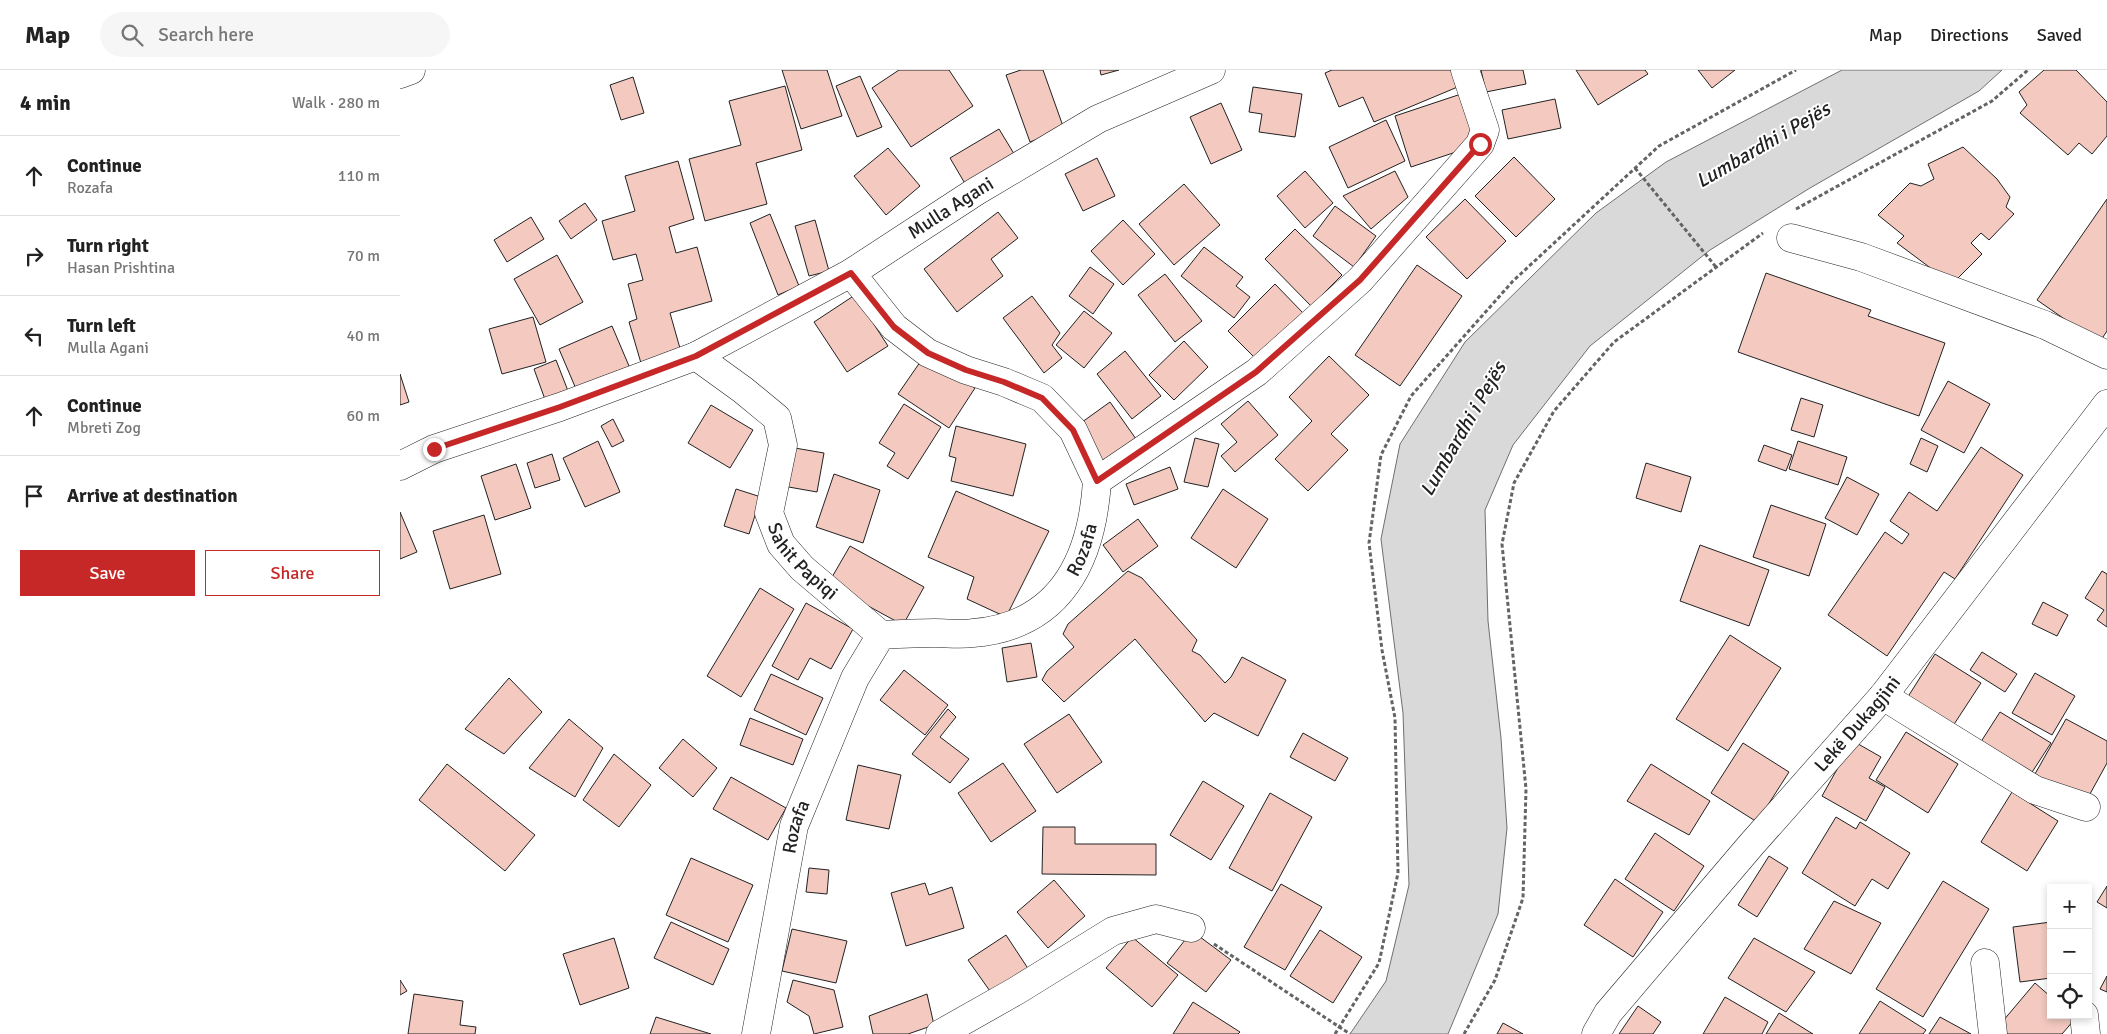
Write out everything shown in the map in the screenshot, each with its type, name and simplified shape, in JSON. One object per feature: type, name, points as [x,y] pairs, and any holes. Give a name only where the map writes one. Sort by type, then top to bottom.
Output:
[{"type":"street","points":[[400,74],[411,70]]},
{"type":"street","name":"Mulla Agani","points":[[400,466],[434,449],[560,407],[696,356],[851,273],[975,192],[1098,119],[1211,70]]},
{"type":"street","points":[[851,273],[894,327],[928,353],[966,370],[1004,382],[1042,398],[1073,430],[1097,481],[1256,372],[1360,280],[1423,211],[1480,144],[1485,130],[1465,70]]},
{"type":"street","points":[[1784,227],[2045,325],[2107,356]]},
{"type":"street","name":"Sahit Papiqi","points":[[696,356],[777,418],[783,445],[770,513],[781,544],[802,568],[881,635]]},
{"type":"street","name":"Lekë Dukagjini","points":[[1596,1034],[1608,1013],[1750,845],[1883,696],[2107,404]]},
{"type":"street","name":"Rozafa","points":[[756,1034],[794,826],[855,678],[881,635],[972,634],[1006,628],[1050,604],[1064,590],[1075,571],[1086,543],[1095,508],[1097,481]]},
{"type":"street","points":[[1883,696],[2035,790],[2086,807]]},
{"type":"street","points":[[940,1034],[1016,991],[1114,931],[1156,920],[1191,928]]},
{"type":"street","points":[[1985,962],[1993,1034]]},
{"type":"street","points":[[2084,1019],[2086,1034]]},
{"type":"path","points":[[1335,1034],[1379,963],[1398,873],[1395,718],[1382,650],[1370,543],[1381,454],[1411,396],[1513,281],[1659,146],[1796,70]]},
{"type":"path","points":[[1464,1034],[1495,980],[1523,898],[1526,788],[1502,544],[1514,483],[1554,411],[1614,342],[1716,266],[1992,101],[2028,70]]},
{"type":"path","points":[[1636,169],[1716,266]]},
{"type":"path","points":[[1191,928],[1348,1033]]},
{"type":"water","name":"Lumbardhi i Pejës","points":[[1842,70],[2002,70],[1979,91],[1810,188],[1710,250],[1590,346],[1513,445],[1485,510],[1488,621],[1501,738],[1507,828],[1498,914],[1448,1034],[1350,1034],[1386,981],[1409,885],[1403,713],[1381,539],[1400,444],[1465,342],[1596,213],[1666,162]]},
{"type":"building","points":[[782,70],[827,70],[842,116],[801,129]]},
{"type":"building","points":[[899,70],[949,70],[973,106],[911,147],[872,88]]},
{"type":"building","points":[[1021,70],[1043,70],[1064,129],[1030,142],[1006,75]]},
{"type":"building","points":[[1100,70],[1119,70],[1101,75]]},
{"type":"building","points":[[1332,70],[1454,70],[1460,86],[1374,122],[1363,97],[1339,107],[1325,73]]},
{"type":"building","points":[[1481,70],[1523,70],[1526,84],[1486,92]]},
{"type":"building","points":[[1576,70],[1645,70],[1648,74],[1598,105]]},
{"type":"building","points":[[1698,70],[1735,70],[1712,88]]},
{"type":"building","points":[[2044,70],[2076,70],[2107,102],[2107,136],[2092,154],[2079,143],[2068,155],[2020,113],[2027,105],[2019,92]]},
{"type":"building","points":[[860,76],[882,127],[857,137],[836,86]]},
{"type":"building","points":[[633,77],[644,113],[621,120],[610,85]]},
{"type":"building","points":[[785,86],[802,150],[756,163],[767,204],[705,221],[689,159],[741,145],[729,101]]},
{"type":"building","points":[[1253,87],[1302,94],[1295,137],[1259,132],[1262,114],[1249,112]]},
{"type":"building","points":[[1461,94],[1477,145],[1411,167],[1395,116]]},
{"type":"building","points":[[1555,99],[1561,128],[1508,139],[1502,110]]},
{"type":"building","points":[[1221,103],[1242,150],[1211,164],[1190,117]]},
{"type":"building","points":[[1386,120],[1405,161],[1348,188],[1329,147]]},
{"type":"building","points":[[999,129],[1016,157],[967,187],[950,158]]},
{"type":"building","points":[[1963,147],[1997,179],[2010,197],[2006,207],[2014,214],[1989,240],[1981,233],[1971,243],[1982,254],[1952,284],[1897,243],[1904,236],[1878,215],[1910,183],[1921,186],[1934,179],[1928,164]]},
{"type":"building","points":[[888,148],[920,186],[886,215],[854,176]]},
{"type":"building","points":[[1514,157],[1555,199],[1516,237],[1475,196]]},
{"type":"building","points":[[1097,158],[1115,196],[1083,211],[1065,174]]},
{"type":"building","points":[[678,161],[694,219],[669,227],[676,253],[697,247],[712,301],[670,313],[683,359],[643,370],[629,322],[637,319],[628,284],[643,280],[636,254],[613,260],[602,221],[635,211],[625,176]]},
{"type":"building","points":[[1305,171],[1333,203],[1305,228],[1277,196]]},
{"type":"building","points":[[1395,171],[1408,197],[1371,229],[1343,196]]},
{"type":"building","points":[[1184,184],[1220,225],[1174,265],[1139,224]]},
{"type":"building","points":[[1465,199],[1506,241],[1467,279],[1426,237]]},
{"type":"building","points":[[2107,199],[2107,331],[2099,343],[2037,300]]},
{"type":"building","points":[[585,203],[597,220],[571,239],[559,221]]},
{"type":"building","points":[[1335,206],[1376,236],[1354,267],[1313,236]]},
{"type":"building","points":[[998,212],[1018,238],[991,259],[1003,276],[957,312],[924,269]]},
{"type":"building","points":[[770,214],[799,286],[778,295],[750,223]]},
{"type":"building","points":[[531,217],[544,239],[507,262],[494,240]]},
{"type":"building","points":[[815,220],[829,271],[809,276],[795,226]]},
{"type":"building","points":[[1123,220],[1155,254],[1123,285],[1091,251]]},
{"type":"building","points":[[1295,229],[1342,275],[1311,306],[1265,259]]},
{"type":"building","points":[[1204,247],[1243,277],[1236,286],[1250,297],[1234,318],[1181,276]]},
{"type":"building","points":[[557,255],[583,302],[540,325],[514,279]]},
{"type":"building","points":[[1417,265],[1462,296],[1400,386],[1355,355]]},
{"type":"building","points":[[1090,267],[1114,284],[1093,314],[1069,296]]},
{"type":"building","points":[[1766,273],[1871,310],[1868,316],[1945,343],[1919,416],[1738,352]]},
{"type":"building","points":[[1165,274],[1202,321],[1175,342],[1138,295]]},
{"type":"building","points":[[1275,284],[1304,314],[1258,361],[1228,331]]},
{"type":"building","points":[[855,295],[888,346],[847,372],[814,322]]},
{"type":"building","points":[[1032,296],[1060,333],[1052,345],[1062,358],[1044,373],[1003,318]]},
{"type":"building","points":[[1084,311],[1112,333],[1084,368],[1056,345]]},
{"type":"building","points":[[533,317],[546,362],[502,374],[489,329]]},
{"type":"building","points":[[612,326],[632,373],[579,396],[559,349]]},
{"type":"building","points":[[1184,341],[1208,367],[1174,400],[1149,375]]},
{"type":"building","points":[[1125,351],[1161,396],[1132,419],[1097,374]]},
{"type":"building","points":[[925,355],[975,388],[949,428],[898,394]]},
{"type":"building","points":[[1329,356],[1369,395],[1331,434],[1348,450],[1308,491],[1275,459],[1312,421],[1289,397]]},
{"type":"building","points":[[556,360],[570,396],[547,405],[534,369]]},
{"type":"building","points":[[400,374],[409,402],[400,405]]},
{"type":"building","points":[[1948,381],[1990,404],[1964,453],[1921,430]]},
{"type":"building","points":[[1801,398],[1823,405],[1814,437],[1791,430]]},
{"type":"building","points":[[1248,401],[1278,435],[1235,472],[1221,456],[1237,442],[1221,424]]},
{"type":"building","points":[[1110,402],[1136,439],[1104,462],[1078,425]]},
{"type":"building","points":[[904,404],[941,427],[908,479],[887,466],[895,453],[879,443]]},
{"type":"building","points":[[711,405],[753,430],[730,468],[688,443]]},
{"type":"building","points":[[613,419],[624,441],[612,447],[601,426]]},
{"type":"building","points":[[956,426],[1026,444],[1013,496],[951,481],[956,458],[949,456]]},
{"type":"building","points":[[1195,438],[1219,444],[1208,487],[1184,482]]},
{"type":"building","points":[[1921,438],[1938,446],[1927,472],[1910,464]]},
{"type":"building","points":[[598,441],[620,492],[585,507],[563,458]]},
{"type":"building","points":[[1798,441],[1847,457],[1838,485],[1789,469]]},
{"type":"building","points":[[1764,445],[1792,455],[1786,471],[1758,461]]},
{"type":"building","points":[[789,447],[824,453],[817,492],[783,486]]},
{"type":"building","points":[[1981,447],[2023,475],[1955,579],[1944,572],[1887,656],[1828,615],[1885,532],[1902,544],[1909,534],[1890,521],[1909,492],[1937,511]]},
{"type":"building","points":[[552,454],[560,480],[535,488],[527,463]]},
{"type":"building","points":[[1646,463],[1691,477],[1681,512],[1636,498]]},
{"type":"building","points":[[516,464],[531,508],[495,520],[481,476]]},
{"type":"building","points":[[1170,467],[1178,489],[1134,505],[1126,484]]},
{"type":"building","points":[[834,474],[880,490],[863,543],[816,527]]},
{"type":"building","points":[[1847,477],[1879,494],[1857,535],[1825,518]]},
{"type":"building","points":[[736,489],[761,497],[749,534],[724,526]]},
{"type":"building","points":[[1223,489],[1268,519],[1236,568],[1191,538]]},
{"type":"building","points":[[956,491],[1049,531],[1006,617],[967,599],[974,577],[928,557]]},
{"type":"building","points":[[1771,505],[1826,524],[1809,576],[1753,557]]},
{"type":"building","points":[[400,512],[417,552],[400,559]]},
{"type":"building","points":[[484,515],[501,574],[450,589],[433,531]]},
{"type":"building","points":[[1138,519],[1158,546],[1123,572],[1103,545]]},
{"type":"building","points":[[1700,545],[1769,570],[1749,626],[1680,601]]},
{"type":"building","points":[[850,546],[924,587],[903,625],[828,584]]},
{"type":"building","points":[[1128,571],[1142,578],[1197,640],[1192,651],[1200,655],[1225,683],[1231,677],[1242,657],[1286,680],[1258,736],[1214,713],[1205,722],[1135,639],[1064,702],[1042,680],[1047,671],[1074,647],[1063,634],[1068,624]]},
{"type":"building","points":[[2102,571],[2107,574],[2107,627],[2097,620],[2104,610],[2085,598]]},
{"type":"building","points":[[760,588],[794,609],[741,697],[707,676]]},
{"type":"building","points":[[2043,602],[2068,615],[2057,636],[2032,624]]},
{"type":"building","points":[[806,603],[853,629],[831,669],[810,658],[798,680],[772,666]]},
{"type":"building","points":[[1730,635],[1781,668],[1728,751],[1676,719]]},
{"type":"building","points":[[1031,643],[1037,677],[1007,682],[1002,648]]},
{"type":"building","points":[[1982,652],[2017,674],[2005,692],[1970,670]]},
{"type":"building","points":[[1935,654],[1981,683],[1949,732],[1904,703]]},
{"type":"building","points":[[904,670],[948,705],[925,735],[880,700]]},
{"type":"building","points":[[2035,673],[2075,696],[2052,735],[2012,713]]},
{"type":"building","points":[[771,674],[823,698],[806,735],[754,710]]},
{"type":"building","points":[[509,678],[542,712],[504,754],[465,729]]},
{"type":"building","points":[[948,709],[956,717],[940,737],[969,759],[950,783],[912,754]]},
{"type":"building","points":[[2000,712],[2051,743],[2025,783],[1975,751]]},
{"type":"building","points":[[1069,714],[1102,762],[1057,793],[1024,744]]},
{"type":"building","points":[[750,718],[803,739],[793,765],[740,745]]},
{"type":"building","points":[[569,719],[603,748],[575,797],[529,768]]},
{"type":"building","points":[[2066,719],[2107,741],[2107,763],[2085,803],[2035,774]]},
{"type":"building","points":[[1906,732],[1958,764],[1928,813],[1876,780]]},
{"type":"building","points":[[1303,733],[1348,758],[1335,781],[1290,757]]},
{"type":"building","points":[[683,739],[717,768],[693,797],[659,768]]},
{"type":"building","points":[[1853,741],[1881,757],[1869,778],[1885,787],[1866,821],[1822,796]]},
{"type":"building","points":[[1743,743],[1789,772],[1757,822],[1711,793]]},
{"type":"building","points":[[614,754],[651,785],[619,827],[583,800]]},
{"type":"building","points":[[1003,763],[1036,811],[991,842],[958,793]]},
{"type":"building","points":[[447,764],[535,835],[505,871],[419,800]]},
{"type":"building","points":[[1651,764],[1710,801],[1689,835],[1627,801]]},
{"type":"building","points":[[858,765],[901,775],[889,829],[846,820]]},
{"type":"building","points":[[731,777],[786,808],[768,840],[713,809]]},
{"type":"building","points":[[1203,781],[1244,806],[1211,860],[1170,835]]},
{"type":"building","points":[[2012,792],[2058,821],[2027,871],[1981,842]]},
{"type":"building","points":[[1270,793],[1312,817],[1272,891],[1229,868]]},
{"type":"building","points":[[1836,817],[1856,829],[1860,822],[1910,853],[1888,889],[1872,879],[1855,906],[1802,873]]},
{"type":"building","points":[[1043,827],[1075,827],[1075,844],[1156,844],[1156,875],[1042,874]]},
{"type":"building","points":[[1655,833],[1704,866],[1674,911],[1625,879]]},
{"type":"building","points":[[1769,856],[1788,868],[1757,917],[1738,905]]},
{"type":"building","points":[[691,858],[753,885],[728,942],[666,915]]},
{"type":"building","points":[[809,868],[829,870],[827,894],[806,892]]},
{"type":"building","points":[[1615,879],[1663,912],[1633,957],[1584,925]]},
{"type":"building","points":[[1054,880],[1085,916],[1048,948],[1017,912]]},
{"type":"building","points":[[1943,881],[1989,909],[1923,1017],[1876,989]]},
{"type":"building","points":[[925,883],[929,895],[952,887],[964,928],[906,946],[891,893]]},
{"type":"building","points":[[1281,884],[1322,907],[1285,970],[1244,947]]},
{"type":"building","points":[[2107,886],[2107,908],[2097,902]]},
{"type":"building","points":[[1834,901],[1881,923],[1851,974],[1804,949]]},
{"type":"building","points":[[671,922],[729,949],[713,985],[654,958]]},
{"type":"building","points":[[2047,923],[2047,979],[2020,982],[2013,927]]},
{"type":"building","points":[[792,929],[847,941],[836,983],[782,971]]},
{"type":"building","points":[[1320,930],[1362,957],[1333,1003],[1290,976]]},
{"type":"building","points":[[1192,931],[1231,960],[1206,992],[1167,963]]},
{"type":"building","points":[[1006,935],[1029,970],[992,994],[968,960]]},
{"type":"building","points":[[1132,937],[1178,975],[1152,1007],[1106,968]]},
{"type":"building","points":[[614,938],[629,988],[580,1005],[563,954]]},
{"type":"building","points":[[1754,938],[1815,972],[1786,1012],[1728,978]]},
{"type":"building","points":[[2107,976],[2107,992],[2100,989]]},
{"type":"building","points":[[400,980],[407,991],[400,995]]},
{"type":"building","points":[[793,980],[834,990],[843,1027],[814,1034],[809,1016],[787,1002]]},
{"type":"building","points":[[2035,983],[2047,994],[2047,1019],[2075,1019],[2062,1034],[2004,1034],[1997,1028]]},
{"type":"building","points":[[414,994],[463,1001],[460,1025],[476,1027],[475,1034],[408,1034]]},
{"type":"building","points":[[927,994],[934,1025],[908,1034],[873,1034],[869,1016]]},
{"type":"building","points":[[1725,997],[1768,1022],[1762,1034],[1703,1034]]},
{"type":"building","points":[[1880,1001],[1926,1030],[1923,1034],[1859,1034]]},
{"type":"building","points":[[1193,1002],[1240,1032],[1238,1034],[1173,1034]]},
{"type":"building","points":[[1638,1006],[1661,1022],[1653,1034],[1619,1034]]},
{"type":"building","points":[[1779,1013],[1813,1034],[1766,1034]]},
{"type":"building","points":[[656,1017],[711,1034],[650,1034]]},
{"type":"building","points":[[1940,1017],[1971,1034],[1929,1034]]},
{"type":"building","points":[[1503,1023],[1523,1034],[1497,1034]]},
{"type":"route","points":[[434,449],[560,407],[696,356],[851,273],[894,327],[928,353],[966,370],[1004,382],[1042,398],[1073,430],[1097,481],[1256,372],[1360,280],[1423,211],[1480,144]]}]
